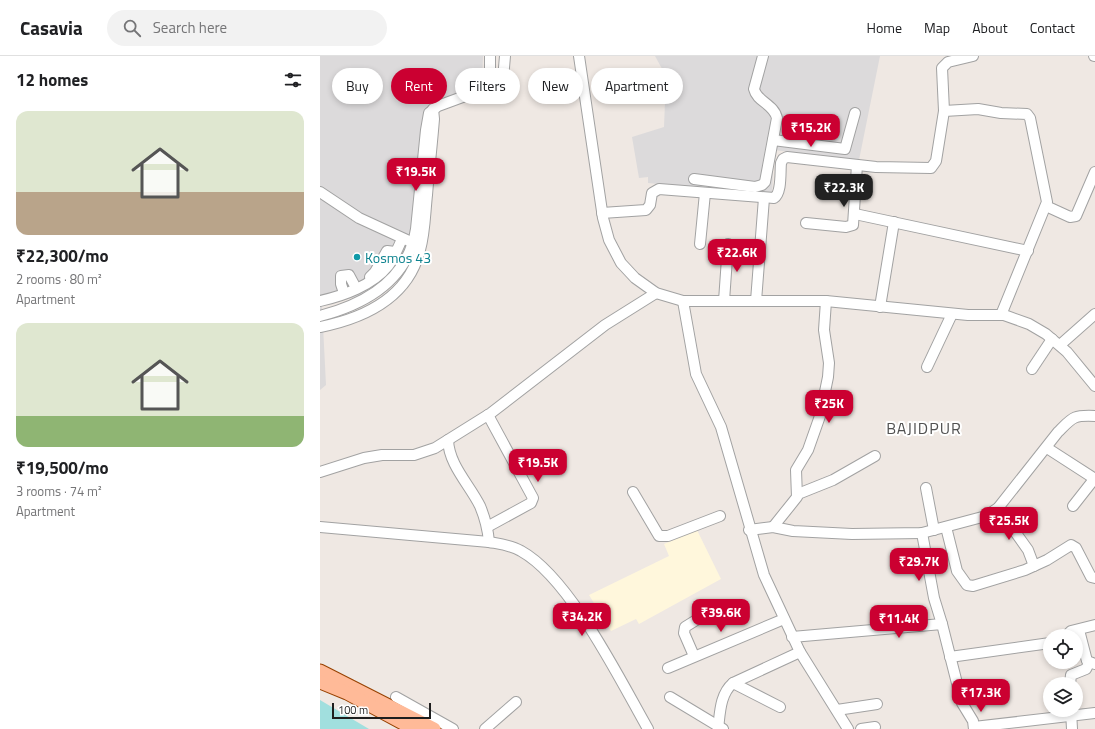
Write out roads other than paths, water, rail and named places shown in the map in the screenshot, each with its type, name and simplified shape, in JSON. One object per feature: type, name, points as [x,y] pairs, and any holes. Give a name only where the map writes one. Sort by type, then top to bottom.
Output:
[{"type":"main road","points":[[320,671],[434,729]]},
{"type":"main road","points":[[320,682],[347,693],[414,729]]},
{"type":"street","points":[[488,56],[489,68]]},
{"type":"street","points":[[504,68],[505,56]]},
{"type":"street","points":[[579,56],[602,213],[610,240],[621,263],[635,278],[656,293],[683,301],[826,301],[952,314],[1001,315],[1032,326],[1056,342],[1069,354],[1094,384]]},
{"type":"street","points":[[694,179],[755,187],[762,185],[765,182],[777,118],[776,113],[771,106],[755,94],[754,88],[762,56]]},
{"type":"street","points":[[602,213],[646,210],[650,205],[652,193],[659,188],[770,199],[777,196],[781,164],[783,159],[787,157],[876,167],[931,168],[936,161],[944,111],[942,68],[948,62],[973,56]]},
{"type":"street","points":[[320,316],[360,302],[378,292],[408,258],[414,242],[428,116],[433,109],[455,100]]},
{"type":"street","points":[[320,327],[340,323],[372,310],[388,301],[401,288],[416,264],[423,238],[434,119],[433,109]]},
{"type":"street","points":[[944,111],[978,109],[1001,114],[1029,115],[1047,198],[1046,206],[1001,315]]},
{"type":"street","points":[[773,140],[845,149],[855,113]]},
{"type":"street","points":[[806,223],[851,227],[855,214],[857,165]]},
{"type":"street","points":[[1046,206],[1070,217],[1076,216],[1095,172]]},
{"type":"street","points":[[320,192],[359,218],[402,239],[414,242]]},
{"type":"street","points":[[700,244],[705,193]]},
{"type":"street","points":[[756,301],[764,198]]},
{"type":"street","points":[[855,214],[1028,251]]},
{"type":"street","points":[[880,307],[894,222]]},
{"type":"street","points":[[320,301],[344,293],[373,274],[387,251],[395,252],[402,239]]},
{"type":"street","points":[[724,301],[728,244]]},
{"type":"street","points":[[344,293],[341,284],[341,276],[345,275],[351,277],[357,284]]},
{"type":"street","points":[[320,472],[364,458],[382,455],[414,455],[425,453],[488,415],[605,325],[656,293]]},
{"type":"street","points":[[683,301],[696,374],[721,427],[749,530],[764,575],[800,652],[848,729]]},
{"type":"street","points":[[773,527],[794,502],[798,494],[796,470],[808,450],[820,416],[828,376],[828,353],[824,330],[826,301]]},
{"type":"street","points":[[927,367],[952,314]]},
{"type":"street","points":[[1032,369],[1056,342],[1095,314]]},
{"type":"street","points":[[487,527],[531,503],[533,498],[488,415]]},
{"type":"street","points":[[749,530],[773,527],[793,531],[852,534],[922,533],[986,516],[998,508],[1047,448],[1058,432],[1075,417],[1095,416]]},
{"type":"street","points":[[448,440],[449,455],[481,508],[487,527],[489,542]]},
{"type":"street","points":[[1047,448],[1095,479],[1073,506]]},
{"type":"street","points":[[798,494],[833,480],[875,456]]},
{"type":"street","points":[[926,488],[934,530]]},
{"type":"street","points":[[633,492],[659,536],[668,536],[720,516]]},
{"type":"street","points":[[998,508],[1028,550],[1034,566]]},
{"type":"street","points":[[320,527],[489,542],[512,546],[522,551],[544,569],[565,593],[589,628],[648,729]]},
{"type":"street","points":[[946,527],[958,571],[966,585],[973,586],[1034,566],[1072,545],[1076,548],[1091,577],[1095,578]]},
{"type":"street","points":[[922,533],[934,598],[962,703],[974,728],[1003,726],[1050,717]]},
{"type":"street","points":[[694,656],[684,633],[685,627],[706,614]]},
{"type":"street","points":[[668,668],[784,619]]},
{"type":"street","points":[[792,637],[942,624]]},
{"type":"street","points":[[1082,629],[1095,625]]},
{"type":"street","points":[[1071,677],[1071,675],[1086,669],[1092,663],[1083,640]]},
{"type":"street","points":[[950,657],[1043,644]]},
{"type":"street","points":[[670,697],[719,728],[723,696],[727,689],[734,683],[800,652]]},
{"type":"street","points":[[734,683],[780,707]]},
{"type":"street","points":[[396,697],[453,729]]},
{"type":"street","points":[[486,729],[516,702]]},
{"type":"street","points":[[837,710],[877,704]]},
{"type":"street","points":[[1083,713],[1095,713]]},
{"type":"street","points":[[1071,717],[1072,729]]},
{"type":"street","points":[[861,729],[875,727]]},
{"type":"water","points":[[320,700],[369,729],[320,729]]},
{"type":"place","name":"Kosmos 43","points":[[357,257]]},
{"type":"district","name":"BAJIDPUR","points":[[924,428]]}]
